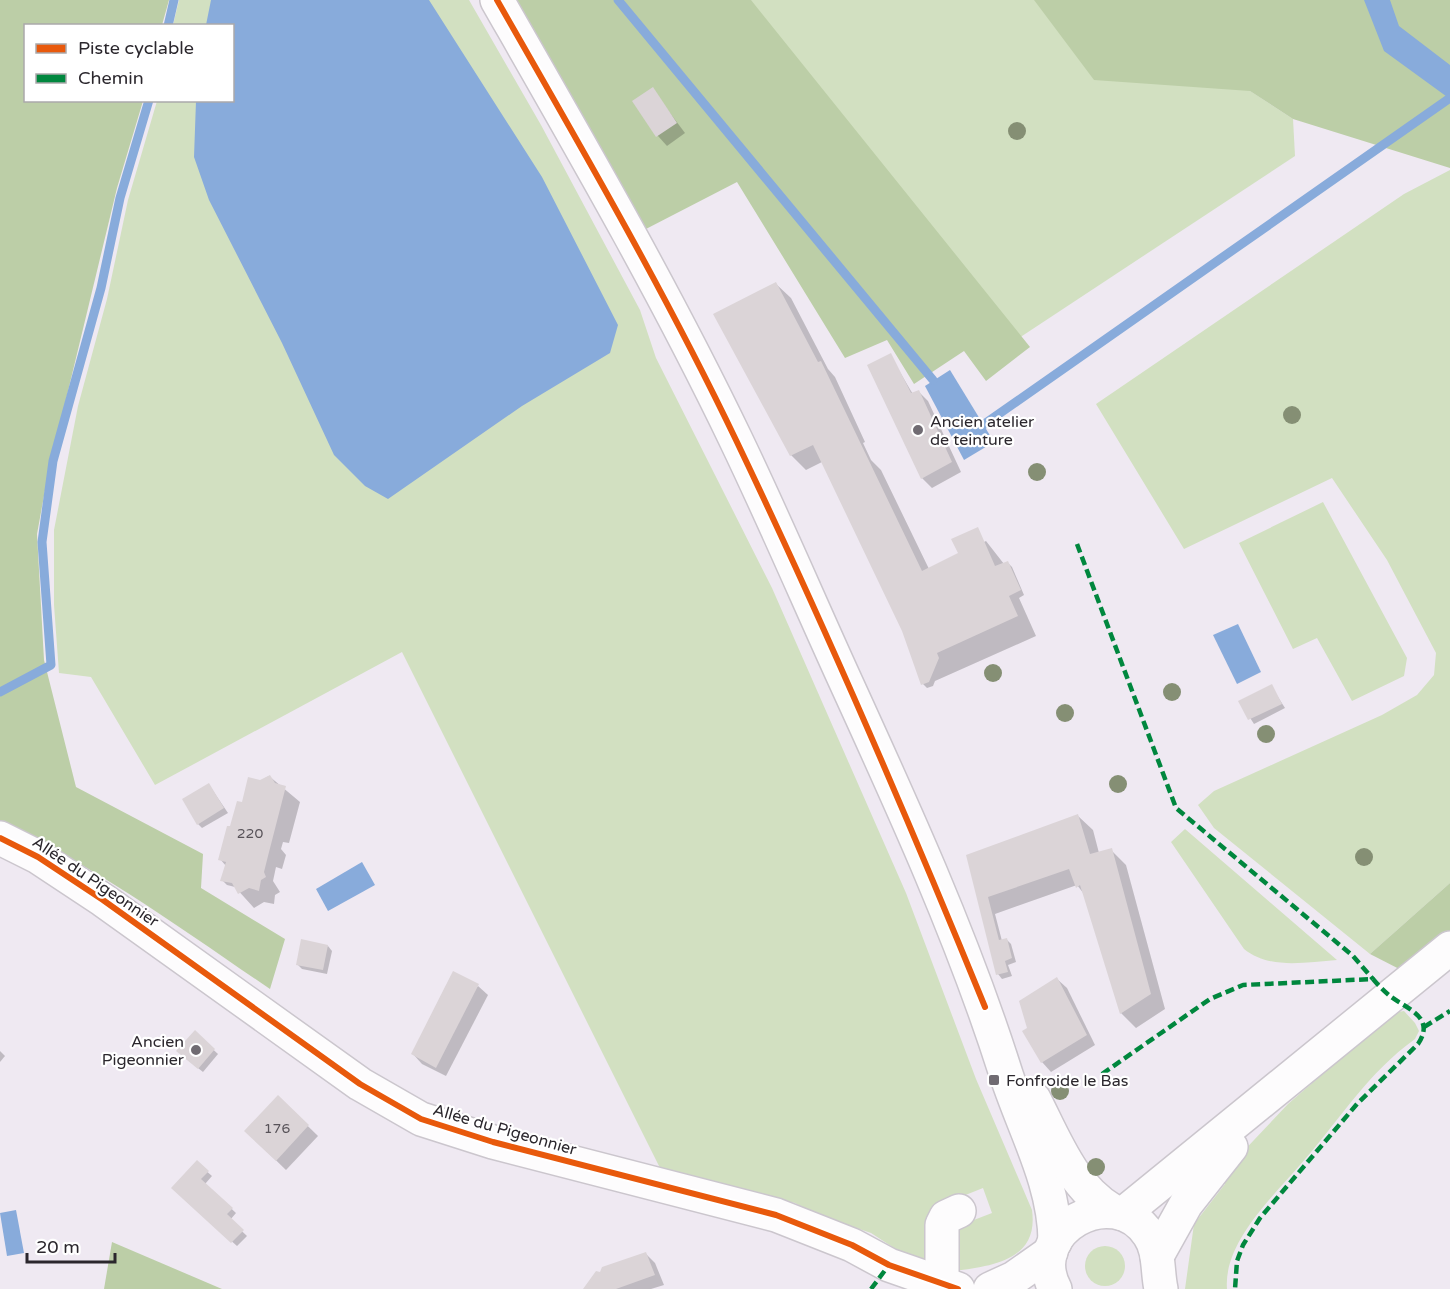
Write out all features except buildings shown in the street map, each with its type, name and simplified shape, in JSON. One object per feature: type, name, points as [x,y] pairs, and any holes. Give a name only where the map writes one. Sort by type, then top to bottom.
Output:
[{"type":"street","points":[[497,0],[611,201],[736,439],[901,803],[985,1007],[1012,1094],[1046,1181],[1055,1215],[1050,1274],[1055,1289]]},
{"type":"street","name":"Allée du Pigeonnier","points":[[0,838],[38,857],[104,900],[360,1084],[421,1119],[493,1143],[776,1215],[852,1245],[889,1265],[950,1287]]},
{"type":"street","points":[[990,1289],[1014,1278],[1053,1247],[1069,1223],[1079,1217],[1101,1211],[1118,1213],[1311,1064],[1450,948]]},
{"type":"street","points":[[985,1007],[1070,1168],[1086,1192],[1142,1227],[1149,1235],[1157,1277]]},
{"type":"street","points":[[1157,1277],[1186,1204],[1216,1164],[1311,1064]]},
{"type":"street","points":[[950,1287],[942,1225],[946,1217],[959,1211]]},
{"type":"green space","points":[[0,0],[169,0],[162,24],[24,24],[24,102],[143,102],[117,188],[48,474],[37,534],[44,660],[76,787],[203,854],[201,888],[285,939],[270,989],[105,879],[36,839],[0,822]]},
{"type":"green space","points":[[179,0],[469,0],[541,125],[640,310],[656,358],[772,588],[906,893],[976,1079],[1032,1210],[1032,1227],[1028,1240],[1021,1250],[998,1263],[955,1271],[953,1228],[992,1213],[983,1188],[933,1208],[932,1266],[908,1257],[871,1233],[818,1215],[795,1203],[662,1172],[402,652],[155,785],[91,677],[59,673],[54,605],[54,530],[78,406],[107,299],[128,200],[157,102],[234,102],[234,24],[173,24]]},
{"type":"green space","points":[[512,0],[751,0],[1030,347],[986,381],[964,351],[914,384],[887,340],[845,358],[737,182],[644,230]]},
{"type":"green space","points":[[702,0],[1111,0],[1293,119],[1295,156],[984,361]]},
{"type":"green space","points":[[1034,0],[1450,0],[1450,168],[1293,119],[1250,91],[1094,80]]},
{"type":"green space","points":[[1450,170],[1450,883],[1370,954],[1214,828],[1198,805],[1214,791],[1382,715],[1417,695],[1434,675],[1436,653],[1387,560],[1332,478],[1184,549],[1096,404],[1404,194]]},
{"type":"green space","points":[[1323,502],[1407,658],[1404,676],[1352,701],[1317,638],[1293,649],[1239,543]]},
{"type":"green space","points":[[1185,829],[1337,960],[1277,962],[1254,956],[1244,949],[1171,842]]},
{"type":"green space","points":[[1450,883],[1450,939],[1409,974],[1370,954]]},
{"type":"green space","points":[[1404,1011],[1419,1031],[1415,1039],[1398,1052],[1370,1080],[1254,1218],[1234,1253],[1228,1271],[1227,1289],[1185,1289],[1194,1224],[1225,1184],[1218,1178],[1288,1104],[1393,1013]]},
{"type":"green space","points":[[112,1242],[222,1289],[104,1289]]},
{"type":"green space","points":[[1105,1246],[1119,1252],[1125,1266],[1119,1280],[1105,1286],[1091,1280],[1085,1266],[1091,1252]]},
{"type":"water","points":[[211,0],[429,0],[542,177],[618,325],[610,353],[522,406],[388,499],[365,486],[334,455],[282,343],[209,200],[194,157],[196,102],[234,102],[234,24],[206,24]]},
{"type":"water","points":[[1364,0],[1390,0],[1399,26],[1450,65],[1450,99],[1384,51]]},
{"type":"water","points":[[950,370],[994,442],[964,460],[925,386]]},
{"type":"water","points":[[1238,624],[1261,672],[1237,684],[1213,635]]},
{"type":"water","points":[[362,862],[375,885],[328,911],[316,889]]},
{"type":"water","points":[[16,1210],[24,1253],[7,1256],[0,1213]]},
{"type":"waterway","points":[[168,24],[174,0]]},
{"type":"waterway","points":[[618,0],[933,380]]},
{"type":"waterway","points":[[983,425],[1450,98]]},
{"type":"waterway","points":[[0,692],[51,665],[42,542],[53,461],[101,288],[120,198],[148,102]]},
{"type":"marked path","points":[[1077,544],[1176,808],[1353,956],[1373,979]]},
{"type":"marked path","points":[[1102,1074],[1210,999],[1243,985],[1373,979],[1390,996],[1422,1020],[1423,1035],[1418,1044],[1357,1104],[1260,1218],[1243,1245],[1237,1261],[1235,1289]]},
{"type":"marked path","points":[[1424,1027],[1450,1011]]},
{"type":"marked path","points":[[871,1289],[889,1265]]},
{"type":"cycle path","points":[[497,0],[651,273],[736,440],[865,722],[985,1007]]},
{"type":"cycle path","points":[[0,838],[38,857],[103,900],[360,1084],[421,1119],[493,1142],[776,1215],[852,1245],[889,1265],[958,1289]]},
{"type":"place","name":"Ancien atelier de teinture","points":[[918,430]]},
{"type":"place","name":"Ancien Pigeonnier","points":[[196,1050]]},
{"type":"place","name":"Fonfroide le Bas","points":[[994,1080]]}]
